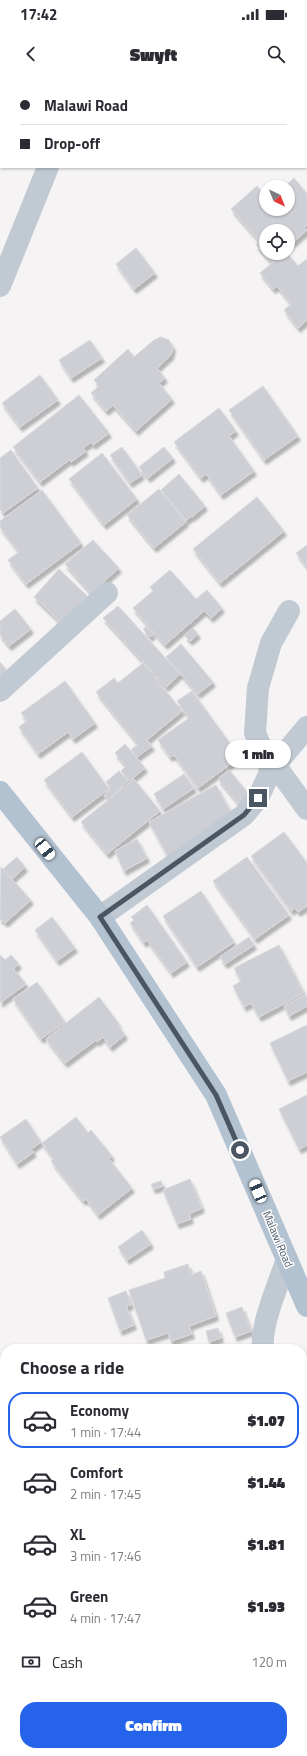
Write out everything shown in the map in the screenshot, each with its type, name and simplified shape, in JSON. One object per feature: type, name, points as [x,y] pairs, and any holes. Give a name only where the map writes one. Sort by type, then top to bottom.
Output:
[{"type":"main road","name":"Malawi Road","points":[[0,792],[100,917],[216,1095],[307,1306]]},
{"type":"street","points":[[0,286],[48,168]]},
{"type":"street","points":[[0,691],[107,593]]},
{"type":"street","points":[[289,611],[271,643],[258,688],[255,733],[273,767],[307,809]]},
{"type":"street","points":[[100,917],[244,815],[258,798],[273,767],[307,727]]},
{"type":"street","points":[[262,1344],[261,1339],[270,1307],[287,1259]]},
{"type":"building","points":[[294,178],[307,194],[307,225],[304,227],[307,230],[295,241],[295,224],[259,224],[259,241],[231,209],[257,186],[259,188],[259,216],[295,216],[295,180],[292,180]]},
{"type":"building","points":[[259,241],[259,248],[256,245]]},
{"type":"building","points":[[136,248],[155,273],[134,289],[116,264]]},
{"type":"building","points":[[307,259],[307,320],[298,328],[284,310],[291,304],[277,286],[273,289],[260,273],[276,260],[293,260],[298,266]]},
{"type":"building","points":[[161,337],[169,340],[173,347],[171,355],[157,368],[165,378],[159,383],[172,399],[136,431],[113,405],[106,411],[91,393],[99,386],[94,380],[128,349],[134,357],[154,340]]},
{"type":"building","points":[[90,340],[102,358],[71,378],[59,360]]},
{"type":"building","points":[[40,375],[58,400],[20,427],[2,403]]},
{"type":"building","points":[[263,386],[298,436],[264,460],[229,410]]},
{"type":"building","points":[[79,395],[109,433],[93,445],[91,442],[83,448],[86,451],[71,462],[69,460],[40,482],[13,447]]},
{"type":"building","points":[[219,408],[236,431],[229,436],[254,471],[221,495],[206,474],[201,478],[174,442]]},
{"type":"building","points":[[122,447],[142,475],[130,483],[110,455]]},
{"type":"building","points":[[164,447],[173,458],[148,478],[139,467]]},
{"type":"building","points":[[11,450],[38,488],[3,513],[0,509],[0,458]]},
{"type":"building","points":[[102,453],[137,499],[104,525],[69,479]]},
{"type":"building","points":[[179,474],[205,506],[186,520],[161,490]]},
{"type":"building","points":[[159,489],[186,522],[154,548],[127,515]]},
{"type":"building","points":[[42,490],[81,543],[26,584],[8,560],[19,552],[0,527],[0,521]]},
{"type":"building","points":[[257,497],[284,531],[220,583],[193,549]]},
{"type":"building","points":[[93,540],[119,568],[91,593],[65,564]]},
{"type":"building","points":[[307,545],[307,567],[296,553]]},
{"type":"building","points":[[59,569],[87,596],[61,623],[34,597]]},
{"type":"building","points":[[170,570],[196,599],[207,590],[222,608],[211,618],[204,611],[165,645],[133,608],[153,591],[150,587]]},
{"type":"building","points":[[118,606],[180,674],[166,687],[103,618]]},
{"type":"building","points":[[15,609],[31,629],[9,646],[0,635],[0,621]]},
{"type":"building","points":[[146,627],[153,634],[150,637],[143,629]]},
{"type":"building","points":[[193,628],[198,634],[190,641],[185,636]]},
{"type":"building","points":[[181,644],[213,682],[198,694],[166,657]]},
{"type":"building","points":[[0,662],[8,672],[0,678]]},
{"type":"building","points":[[143,663],[182,711],[147,740],[152,746],[137,757],[131,750],[138,744],[96,692],[114,678],[118,683]]},
{"type":"building","points":[[65,681],[95,723],[73,739],[68,732],[38,754],[19,727],[27,721],[21,713]]},
{"type":"building","points":[[192,691],[240,757],[198,788],[174,755],[170,757],[158,740],[189,718],[177,701]]},
{"type":"building","points":[[125,744],[145,768],[129,781],[121,771],[126,766],[115,753]]},
{"type":"building","points":[[82,752],[109,789],[72,817],[44,780]]},
{"type":"building","points":[[229,770],[253,799],[242,808],[218,779]]},
{"type":"building","points":[[119,771],[128,781],[108,800],[104,795],[111,788],[106,782]]},
{"type":"building","points":[[184,774],[194,788],[163,809],[154,794]]},
{"type":"building","points":[[134,779],[160,811],[107,854],[81,822]]},
{"type":"building","points":[[216,785],[235,819],[168,857],[149,822]]},
{"type":"building","points":[[284,832],[307,863],[307,906],[298,912],[295,908],[291,911],[251,856]]},
{"type":"building","points":[[137,839],[147,858],[124,871],[115,851]]},
{"type":"building","points":[[17,857],[25,867],[12,879],[3,869]]},
{"type":"building","points":[[247,857],[289,915],[255,939],[213,881]]},
{"type":"building","points":[[1,867],[31,900],[5,923],[2,919],[0,920]]},
{"type":"building","points":[[201,891],[234,942],[197,967],[163,916]]},
{"type":"building","points":[[147,905],[187,962],[171,973],[147,940],[144,943],[130,923],[134,920],[131,917]]},
{"type":"building","points":[[52,917],[75,948],[57,961],[35,930]]},
{"type":"building","points":[[249,937],[254,945],[225,964],[220,957]]},
{"type":"building","points":[[279,945],[304,993],[259,1017],[251,1003],[244,1007],[233,986],[241,981],[234,968]]},
{"type":"building","points":[[0,955],[5,960],[11,955],[19,964],[14,969],[26,984],[0,1003]]},
{"type":"building","points":[[37,982],[65,1022],[41,1039],[13,999]]},
{"type":"building","points":[[305,995],[307,998],[307,1006],[289,1016],[284,1006]]},
{"type":"building","points":[[99,997],[119,1024],[118,1025],[125,1035],[110,1047],[103,1037],[97,1042],[96,1040],[65,1063],[46,1039]]},
{"type":"building","points":[[307,1025],[307,1072],[288,1081],[270,1043]]},
{"type":"building","points":[[307,1095],[307,1145],[299,1149],[279,1109]]},
{"type":"building","points":[[76,1117],[88,1133],[91,1130],[112,1156],[109,1159],[132,1188],[98,1215],[86,1199],[83,1201],[51,1161],[54,1159],[42,1143]]},
{"type":"building","points":[[26,1119],[41,1142],[31,1149],[34,1152],[17,1164],[0,1137]]},
{"type":"building","points":[[190,1179],[202,1208],[189,1214],[191,1219],[177,1224],[163,1190]]},
{"type":"building","points":[[161,1181],[163,1186],[153,1189],[151,1184]]},
{"type":"building","points":[[142,1230],[151,1244],[127,1260],[118,1247]]},
{"type":"building","points":[[188,1264],[191,1275],[201,1271],[216,1316],[189,1326],[192,1334],[171,1341],[168,1333],[146,1340],[129,1290],[165,1278],[164,1272]]},
{"type":"building","points":[[126,1291],[131,1305],[126,1306],[134,1325],[120,1331],[108,1298]]},
{"type":"building","points":[[242,1307],[251,1331],[235,1337],[226,1313]]},
{"type":"building","points":[[218,1328],[221,1338],[209,1342],[206,1331]]},
{"type":"route","points":[[240,1150],[216,1095],[100,917],[244,815],[258,798]]}]
